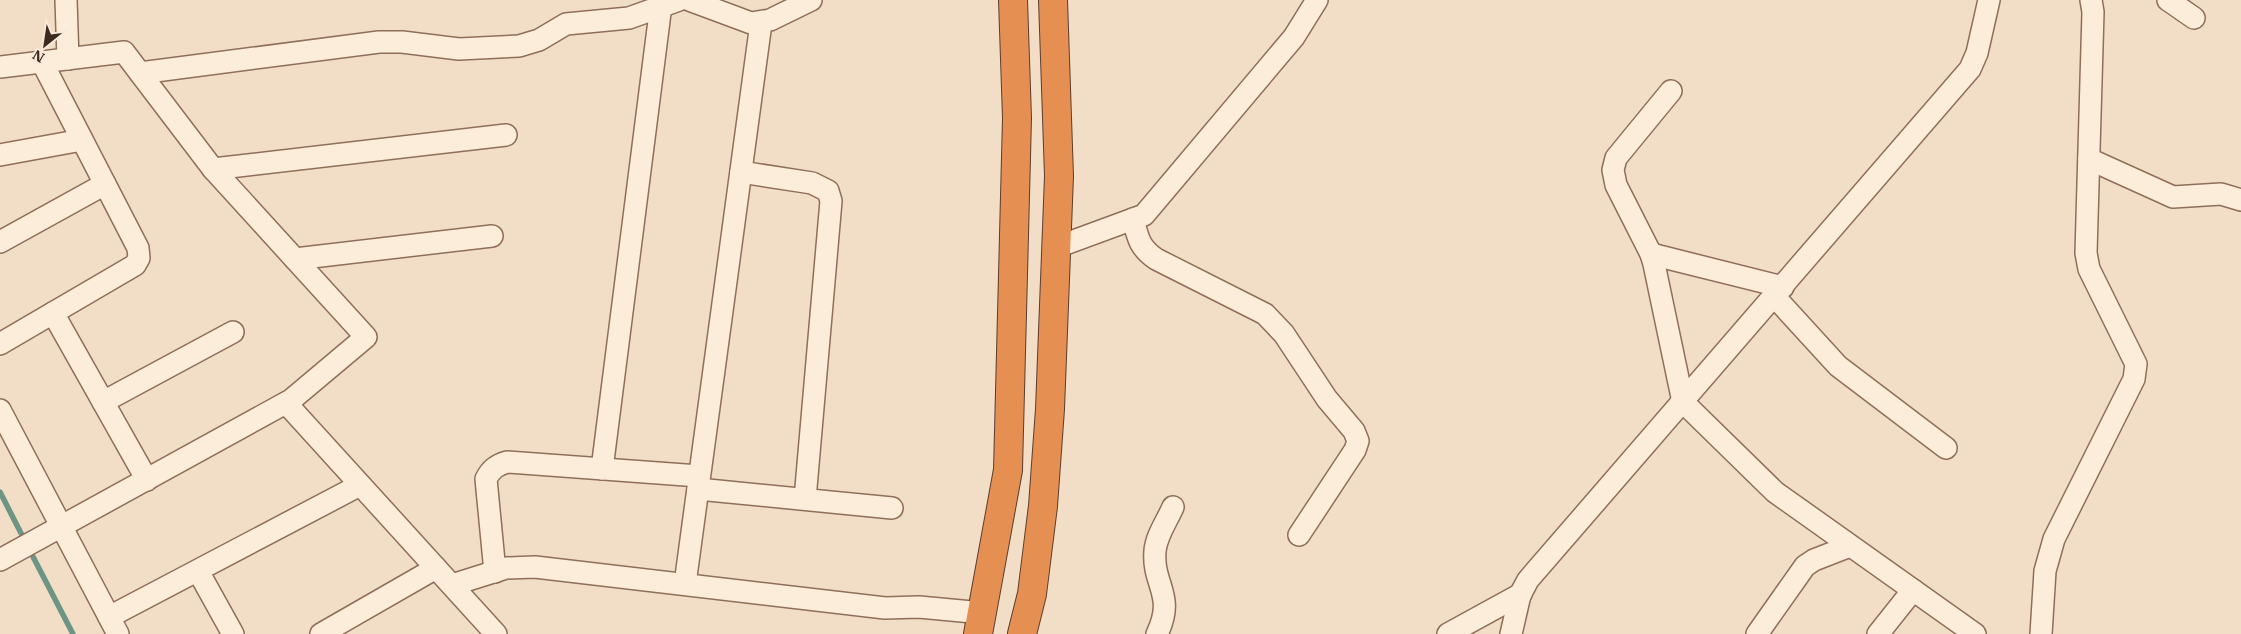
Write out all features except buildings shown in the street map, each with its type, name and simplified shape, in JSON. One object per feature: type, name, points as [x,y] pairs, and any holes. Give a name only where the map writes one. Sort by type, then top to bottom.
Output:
[{"type":"highway","points":[[981,623],[1008,470],[1018,118],[1013,0]]},
{"type":"highway","points":[[1022,634],[1032,594],[1043,506],[1050,409],[1059,176],[1053,0]]},
{"type":"street","points":[[66,0],[68,59]]},
{"type":"street","points":[[688,0],[742,21],[762,23],[811,0]]},
{"type":"street","points":[[1057,248],[1144,215],[1294,37],[1317,0]]},
{"type":"street","points":[[1511,634],[1521,594],[1528,580],[1684,402],[1970,69],[1977,53],[1989,0]]},
{"type":"street","points":[[2041,634],[2045,571],[2054,539],[2134,379],[2136,364],[2090,269],[2086,253],[2093,12],[2091,0]]},
{"type":"street","points":[[2168,0],[2194,18]]},
{"type":"street","points":[[140,73],[379,42],[402,42],[459,49],[519,46],[539,40],[566,24],[629,18],[670,3],[602,469]]},
{"type":"street","points":[[685,584],[762,23]]},
{"type":"street","points":[[0,67],[124,52],[213,169],[366,337],[286,403],[5,558]]},
{"type":"street","points":[[0,344],[135,264],[139,258],[138,248],[42,62]]},
{"type":"street","points":[[1671,90],[1616,158],[1613,170],[1616,185],[1651,254],[1684,402],[1775,492],[1975,634]]},
{"type":"street","points":[[213,169],[506,135]]},
{"type":"street","points":[[0,155],[82,140]]},
{"type":"street","points":[[2089,159],[2173,197],[2221,194],[2241,200]]},
{"type":"street","points":[[741,172],[812,183],[828,191],[831,201],[805,500]]},
{"type":"street","points":[[0,242],[105,184]]},
{"type":"street","points":[[1133,219],[1140,244],[1146,252],[1156,259],[1265,314],[1284,334],[1328,399],[1354,431],[1358,441],[1355,450],[1299,535]]},
{"type":"street","points":[[295,258],[492,236]]},
{"type":"street","points":[[1651,254],[1778,292],[1838,366],[1946,448]]},
{"type":"street","points":[[53,313],[147,480]]},
{"type":"street","points":[[104,402],[233,332]]},
{"type":"street","points":[[286,403],[496,634]]},
{"type":"street","points":[[0,410],[114,626],[198,571],[360,485]]},
{"type":"street","points":[[494,572],[486,479],[490,471],[498,465],[507,462],[602,469],[805,500],[892,508]]},
{"type":"street","points":[[1157,634],[1164,620],[1165,600],[1155,551],[1160,535],[1173,508]]},
{"type":"street","points":[[1757,634],[1805,566],[1814,560],[1850,546]]},
{"type":"street","points":[[452,585],[512,568],[535,567],[885,608],[919,606],[981,623]]},
{"type":"street","points":[[321,634],[436,568]]},
{"type":"street","points":[[198,571],[233,634]]},
{"type":"street","points":[[1878,634],[1913,590]]},
{"type":"street","points":[[1448,634],[1521,594]]},
{"type":"waterway","points":[[0,492],[25,541]]},
{"type":"waterway","points":[[29,549],[73,634]]}]
